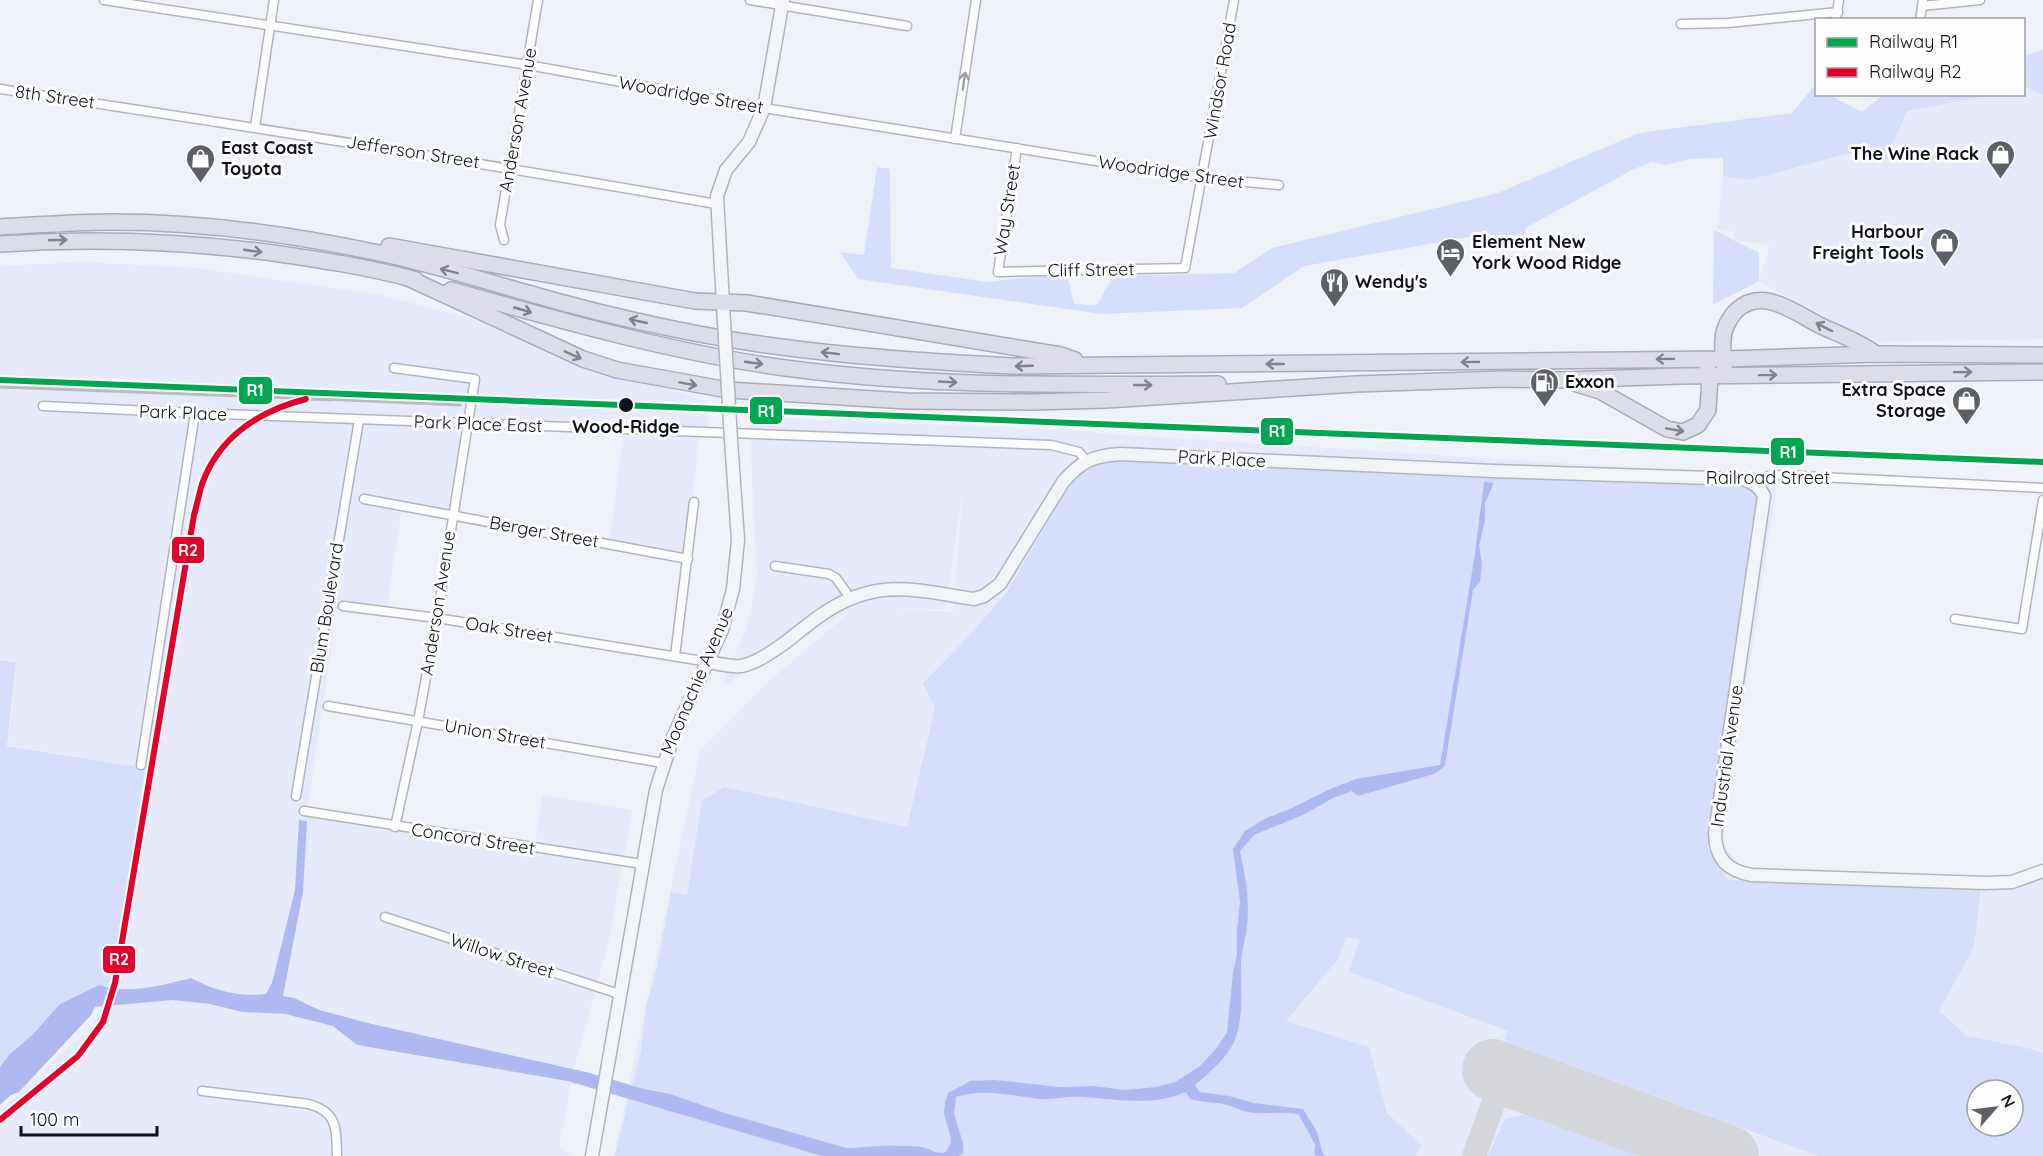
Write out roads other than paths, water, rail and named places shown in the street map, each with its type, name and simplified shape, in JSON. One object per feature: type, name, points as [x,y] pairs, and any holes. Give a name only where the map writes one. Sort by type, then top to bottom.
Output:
[{"type":"highway","points":[[0,227],[116,222],[184,225],[373,244],[695,301],[747,303],[1050,353],[1071,358],[1083,364]]},
{"type":"highway","points":[[275,235],[377,252],[598,312],[669,328],[748,343],[930,362],[1012,366],[1724,359],[1876,354],[2043,355]]},
{"type":"highway","points":[[0,244],[82,240],[182,243],[331,261],[406,277],[574,325],[668,348],[807,370],[916,380],[1028,385],[1356,384],[1512,379],[2043,372]]},
{"type":"highway","points":[[406,277],[598,365],[652,378],[728,390],[906,401],[1032,402],[1176,397],[1356,384]]},
{"type":"highway","points":[[1565,380],[1600,391],[1666,429],[1683,432],[1698,425],[1708,410],[1724,359],[1722,339],[1724,331],[1734,313],[1741,307],[1763,300],[1783,306],[1844,337],[1863,344],[1876,354]]},
{"type":"highway","points":[[1703,359],[1717,376]]},
{"type":"street","name":"Woodridge Street","points":[[104,0],[528,65],[764,108],[1202,178],[1279,185]]},
{"type":"street","points":[[255,127],[274,0]]},
{"type":"street","name":"Anderson Avenue","points":[[504,240],[500,225],[538,0]]},
{"type":"street","points":[[750,0],[782,3],[907,26]]},
{"type":"street","points":[[955,139],[976,0]]},
{"type":"street","name":"Windsor Road","points":[[1185,268],[1234,0]]},
{"type":"street","points":[[1681,24],[1837,16],[1839,0]]},
{"type":"street","points":[[1920,18],[1923,3],[1980,0]]},
{"type":"street","name":"Moonachie Avenue","points":[[592,1156],[653,802],[663,763],[673,737],[709,662],[728,612],[737,560],[738,528],[716,204],[720,183],[726,170],[755,132],[764,108],[782,3]]},
{"type":"street","name":"8th Street","points":[[0,89],[110,105]]},
{"type":"street","name":"Jefferson Street","points":[[110,105],[510,168],[716,204]]},
{"type":"street","name":"Way Street","points":[[998,272],[1017,148]]},
{"type":"street","name":"Cliff Street","points":[[998,272],[1185,268]]},
{"type":"street","name":"Anderson Avenue","points":[[394,368],[474,379],[437,618],[395,827]]},
{"type":"street","name":"Park Place","points":[[43,406],[359,420]]},
{"type":"street","points":[[141,765],[195,413]]},
{"type":"street","name":"Park Place East","points":[[359,420],[1062,446],[1079,452],[1086,461]]},
{"type":"street","name":"Blum Boulevard","points":[[296,796],[359,420]]},
{"type":"street","name":"Park Place","points":[[1086,461],[1100,456],[1120,454],[1493,471]]},
{"type":"street","points":[[709,662],[742,666],[752,662],[775,649],[824,614],[862,594],[890,589],[906,589],[974,599],[984,596],[999,584],[1063,482],[1086,461]]},
{"type":"street","name":"Railroad Street","points":[[1493,471],[1743,479],[1778,475],[2043,488]]},
{"type":"street","name":"Industrial Avenue","points":[[1743,479],[1761,489],[1764,496],[1715,833],[1715,845],[1722,862],[1736,872],[1752,875],[1986,883],[2012,882],[2043,871]]},
{"type":"street","name":"Berger Street","points":[[364,499],[688,559]]},
{"type":"street","points":[[1955,619],[2022,629],[2043,500]]},
{"type":"street","name":"Moonachie Avenue","points":[[675,656],[694,502]]},
{"type":"street","points":[[775,566],[829,574],[836,578],[851,599]]},
{"type":"street","name":"Oak Street","points":[[344,606],[437,618],[709,662]]},
{"type":"street","name":"Union Street","points":[[328,706],[663,763]]},
{"type":"street","name":"Concord Street","points":[[304,811],[642,864]]},
{"type":"street","name":"Willow Street","points":[[385,917],[619,994]]},
{"type":"street","points":[[202,1091],[318,1107],[326,1112],[336,1126],[337,1156]]},
{"type":"water","points":[[1484,482],[1494,483],[1485,503],[1485,521],[1479,546],[1482,563],[1480,582],[1473,590],[1445,766],[1434,774],[1358,796],[1352,791],[1333,798],[1305,814],[1254,835],[1240,851],[1248,906],[1241,961],[1240,1021],[1235,1040],[1228,1053],[1195,1085],[1200,1092],[1229,1096],[1254,1103],[1303,1109],[1317,1132],[1325,1156],[1314,1154],[1315,1144],[1299,1115],[1250,1112],[1223,1104],[1190,1099],[1186,1092],[1173,1097],[1147,1101],[1076,1097],[1039,1099],[987,1093],[966,1094],[956,1097],[954,1114],[963,1143],[963,1153],[959,1156],[822,1156],[568,1081],[357,1045],[333,1026],[285,1014],[243,1012],[210,1004],[172,1000],[95,1007],[91,1015],[19,1092],[11,1095],[0,1105],[0,1067],[8,1056],[33,1034],[60,1004],[99,985],[133,989],[191,978],[227,992],[246,995],[266,994],[272,983],[295,890],[299,820],[307,821],[303,892],[283,996],[294,998],[319,1010],[590,1073],[670,1094],[725,1113],[846,1148],[915,1146],[944,1153],[951,1139],[944,1113],[948,1093],[971,1081],[994,1080],[1060,1087],[1094,1086],[1125,1090],[1156,1087],[1175,1082],[1199,1067],[1227,1033],[1237,954],[1240,902],[1233,849],[1245,831],[1264,819],[1356,779],[1440,765],[1474,560]]},
{"type":"railway","points":[[0,387],[294,398]]},
{"type":"railway","points":[[0,1120],[78,1056],[103,1022],[115,983],[194,515],[207,473],[217,454],[237,432],[262,415],[290,403],[314,399],[332,400]]},
{"type":"railway","points":[[324,399],[460,405]]},
{"type":"rail line","name":"R1","points":[[0,380],[2043,462]]},
{"type":"rail line","name":"R2","points":[[0,1120],[78,1056],[103,1022],[115,983],[194,515],[209,467],[230,440],[243,428],[272,411],[306,399]]},
{"type":"place","name":"The Wine Rack","points":[[2000,180]]},
{"type":"place","name":"East Coast Toyota","points":[[200,184]]},
{"type":"place","name":"Harbour Freight Tools","points":[[1945,268]]},
{"type":"place","name":"Element New York Wood Ridge","points":[[1451,278]]},
{"type":"place","name":"Wendy's","points":[[1334,308]]},
{"type":"place","name":"Wood-Ridge","points":[[626,405]]},
{"type":"place","name":"Exxon","points":[[1544,408]]},
{"type":"place","name":"Extra Space Storage","points":[[1967,426]]}]
